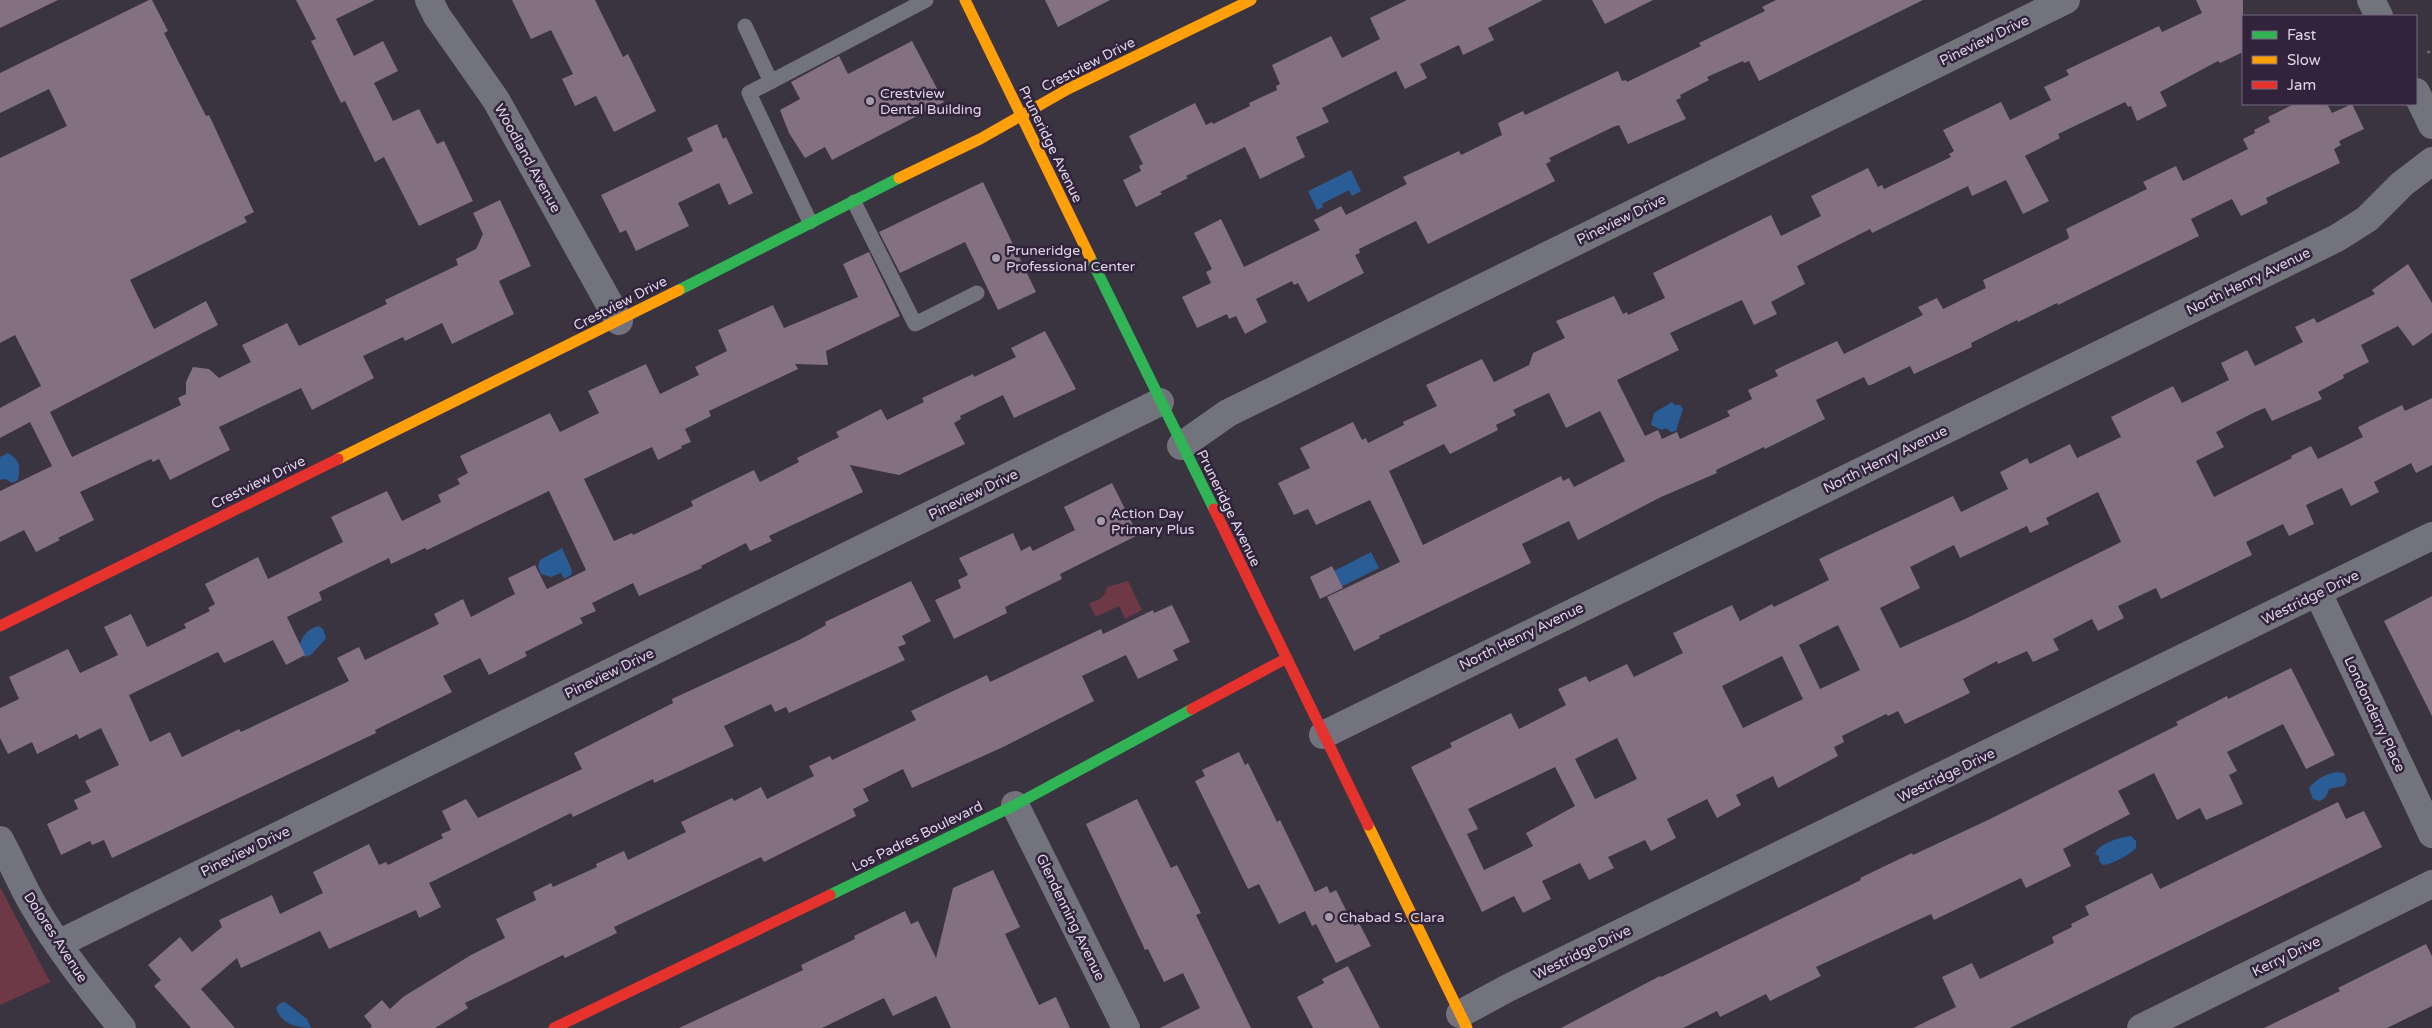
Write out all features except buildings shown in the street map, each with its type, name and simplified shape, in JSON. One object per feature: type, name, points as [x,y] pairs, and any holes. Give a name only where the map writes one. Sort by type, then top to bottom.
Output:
[{"type":"street","name":"Woodland Avenue","points":[[429,0],[437,16],[496,100],[619,321]]},
{"type":"street","name":"Pruneridge Avenue","points":[[966,0],[1181,446],[1287,658],[1463,1021]]},
{"type":"street","name":"Crestview Drive","points":[[0,626],[619,321],[810,222],[980,140],[1068,89],[1251,0]]},
{"type":"street","name":"Pineview Drive","points":[[1181,446],[1228,413],[2066,0]]},
{"type":"street","points":[[2371,0],[2378,15]]},
{"type":"street","points":[[2422,93],[2432,125]]},
{"type":"street","name":"North Henry Avenue","points":[[1323,735],[2337,238],[2367,218],[2402,184],[2432,161]]},
{"type":"street","name":"Pineview Drive","points":[[58,944],[1160,402]]},
{"type":"street","name":"Westridge Drive","points":[[1463,1021],[1526,979],[2432,536]]},
{"type":"street","name":"Londonderry Place","points":[[2318,593],[2432,834]]},
{"type":"street","name":"Los Padres Boulevard","points":[[554,1028],[1015,805],[1287,658]]},
{"type":"street","name":"Glendenning Avenue","points":[[1015,805],[1126,1028]]},
{"type":"street","name":"Dolores Avenue","points":[[0,840],[34,907],[58,944],[80,976],[122,1028]]},
{"type":"street","name":"Kerry Drive","points":[[2141,1028],[2432,884]]},
{"type":"lane","points":[[810,222],[749,93],[926,0]]},
{"type":"lane","points":[[746,26],[771,82]]},
{"type":"lane","points":[[854,202],[915,324],[977,293]]},
{"type":"shaded area","points":[[1128,581],[1142,610],[1125,619],[1119,606],[1096,617],[1089,603],[1101,598],[1107,587]]},
{"type":"shaded area","points":[[0,887],[50,982],[0,1005]]},
{"type":"water","points":[[1351,170],[1361,191],[1352,196],[1349,190],[1322,204],[1323,207],[1317,210],[1308,191]]},
{"type":"water","points":[[1672,402],[1675,405],[1680,405],[1683,409],[1676,431],[1671,432],[1666,428],[1662,430],[1651,425],[1654,413]]},
{"type":"water","points":[[8,453],[19,464],[18,480],[12,483],[6,479],[0,480],[0,457]]},
{"type":"water","points":[[562,548],[572,570],[571,575],[564,579],[561,573],[551,577],[541,574],[538,567],[540,560]]},
{"type":"water","points":[[1371,552],[1379,568],[1341,587],[1334,571]]},
{"type":"water","points":[[318,626],[323,629],[326,638],[312,654],[306,657],[301,654],[301,640],[309,630]]},
{"type":"water","points":[[2336,772],[2344,773],[2347,780],[2344,786],[2329,789],[2326,797],[2320,801],[2313,799],[2309,788],[2314,782]]},
{"type":"water","points":[[2131,836],[2136,841],[2136,848],[2133,851],[2111,863],[2103,865],[2099,861],[2099,856],[2095,854],[2100,847],[2116,839]]},
{"type":"water","points":[[285,1002],[307,1019],[311,1028],[295,1026],[282,1018],[276,1008],[280,1003]]},
{"type":"traffic: fast","points":[[679,290],[899,178]]},
{"type":"traffic: fast","points":[[1090,257],[1214,509]]},
{"type":"traffic: fast","points":[[830,895],[1015,805],[1192,709]]},
{"type":"traffic: slow","points":[[965,0],[1090,257]]},
{"type":"traffic: slow","points":[[899,178],[980,139],[1068,89],[1251,0]]},
{"type":"traffic: slow","points":[[338,459],[679,290]]},
{"type":"traffic: slow","points":[[1368,825],[1467,1028]]},
{"type":"traffic: jam","points":[[0,626],[338,459]]},
{"type":"traffic: jam","points":[[1214,509],[1368,825]]},
{"type":"traffic: jam","points":[[1192,709],[1287,658]]},
{"type":"traffic: jam","points":[[554,1028],[830,895]]},
{"type":"place","name":"Crestview Dental Building","points":[[870,101]]},
{"type":"place","name":"Pruneridge Professional Center","points":[[996,258]]},
{"type":"place","name":"Action Day Primary Plus","points":[[1101,521]]},
{"type":"place","name":"Chabad S. Clara","points":[[1329,917]]}]
